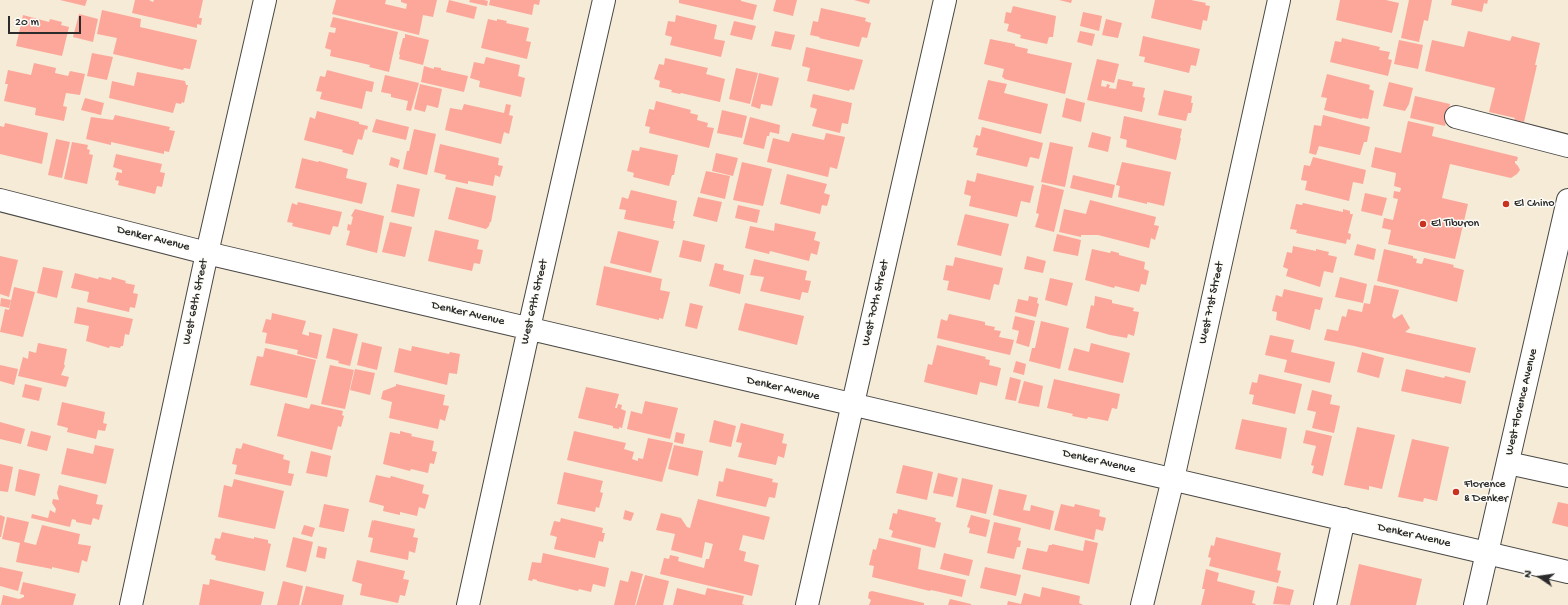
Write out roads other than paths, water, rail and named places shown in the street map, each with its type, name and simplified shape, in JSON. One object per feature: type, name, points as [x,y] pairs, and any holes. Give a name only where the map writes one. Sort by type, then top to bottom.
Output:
[{"type":"street","name":"West 68th Street","points":[[132,605],[207,253],[265,0]]},
{"type":"street","name":"West 69th Street","points":[[468,605],[528,328],[604,0]]},
{"type":"street","name":"West 70th Street","points":[[807,605],[945,0]]},
{"type":"street","name":"West 71st Street","points":[[1142,605],[1173,479],[1279,0]]},
{"type":"street","points":[[1456,117],[1568,146]]},
{"type":"street","name":"Denker Avenue","points":[[0,200],[207,253],[1568,572]]},
{"type":"street","name":"West Florence Avenue","points":[[1475,605],[1568,200]]},
{"type":"street","points":[[1508,463],[1568,476]]},
{"type":"street","points":[[1325,605],[1344,519]]},
{"type":"place","name":"El Chino","points":[[1506,204]]},
{"type":"place","name":"El Tiburon","points":[[1423,224]]},
{"type":"place","name":"Florence & Denker","points":[[1456,492]]}]
